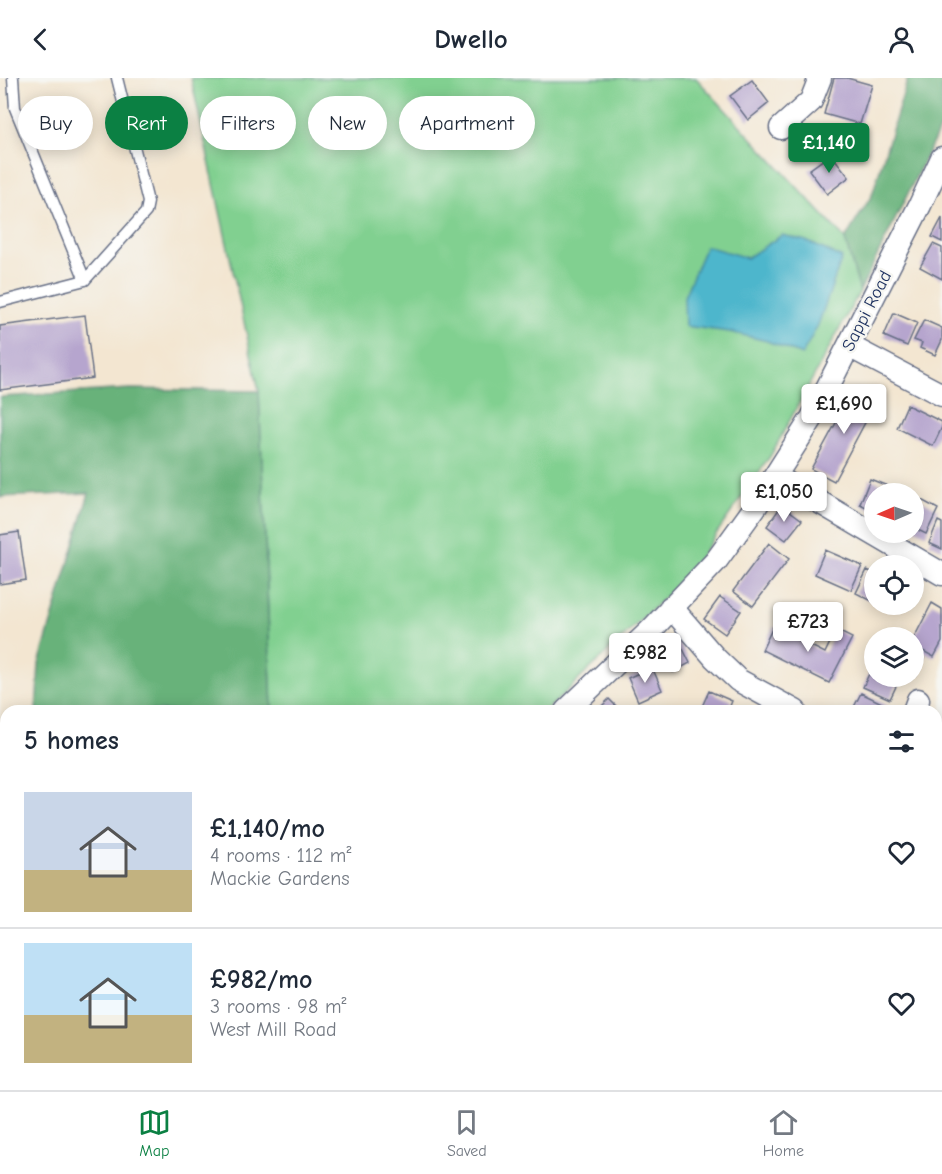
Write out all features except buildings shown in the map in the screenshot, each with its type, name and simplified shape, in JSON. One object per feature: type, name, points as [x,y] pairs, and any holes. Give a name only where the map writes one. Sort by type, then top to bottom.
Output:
[{"type":"street","points":[[781,128],[811,101],[820,78]]},
{"type":"street","name":"Sappi Road","points":[[572,705],[651,630],[716,561],[776,476],[812,418],[935,190],[942,158]]},
{"type":"street","points":[[849,346],[942,394]]},
{"type":"street","points":[[776,476],[942,574]]},
{"type":"street","points":[[671,607],[715,658],[738,680],[784,705]]},
{"type":"lane","points":[[13,78],[15,108],[85,280]]},
{"type":"lane","points":[[0,302],[85,280],[146,212],[148,202],[117,78]]},
{"type":"green space","points":[[191,78],[696,78],[845,239],[860,291],[771,455],[687,576],[552,705],[272,705],[259,391],[207,150],[296,150],[296,96],[200,96],[200,119]]},
{"type":"green space","points":[[908,78],[942,78],[942,124],[860,291],[845,239],[872,195]]},
{"type":"green space","points":[[130,389],[259,391],[272,705],[36,705],[39,664],[89,493],[0,497],[0,397]]},
{"type":"water","points":[[782,235],[806,241],[842,258],[818,325],[802,355],[767,341],[730,332],[685,326],[684,297],[706,246],[747,258]]}]
